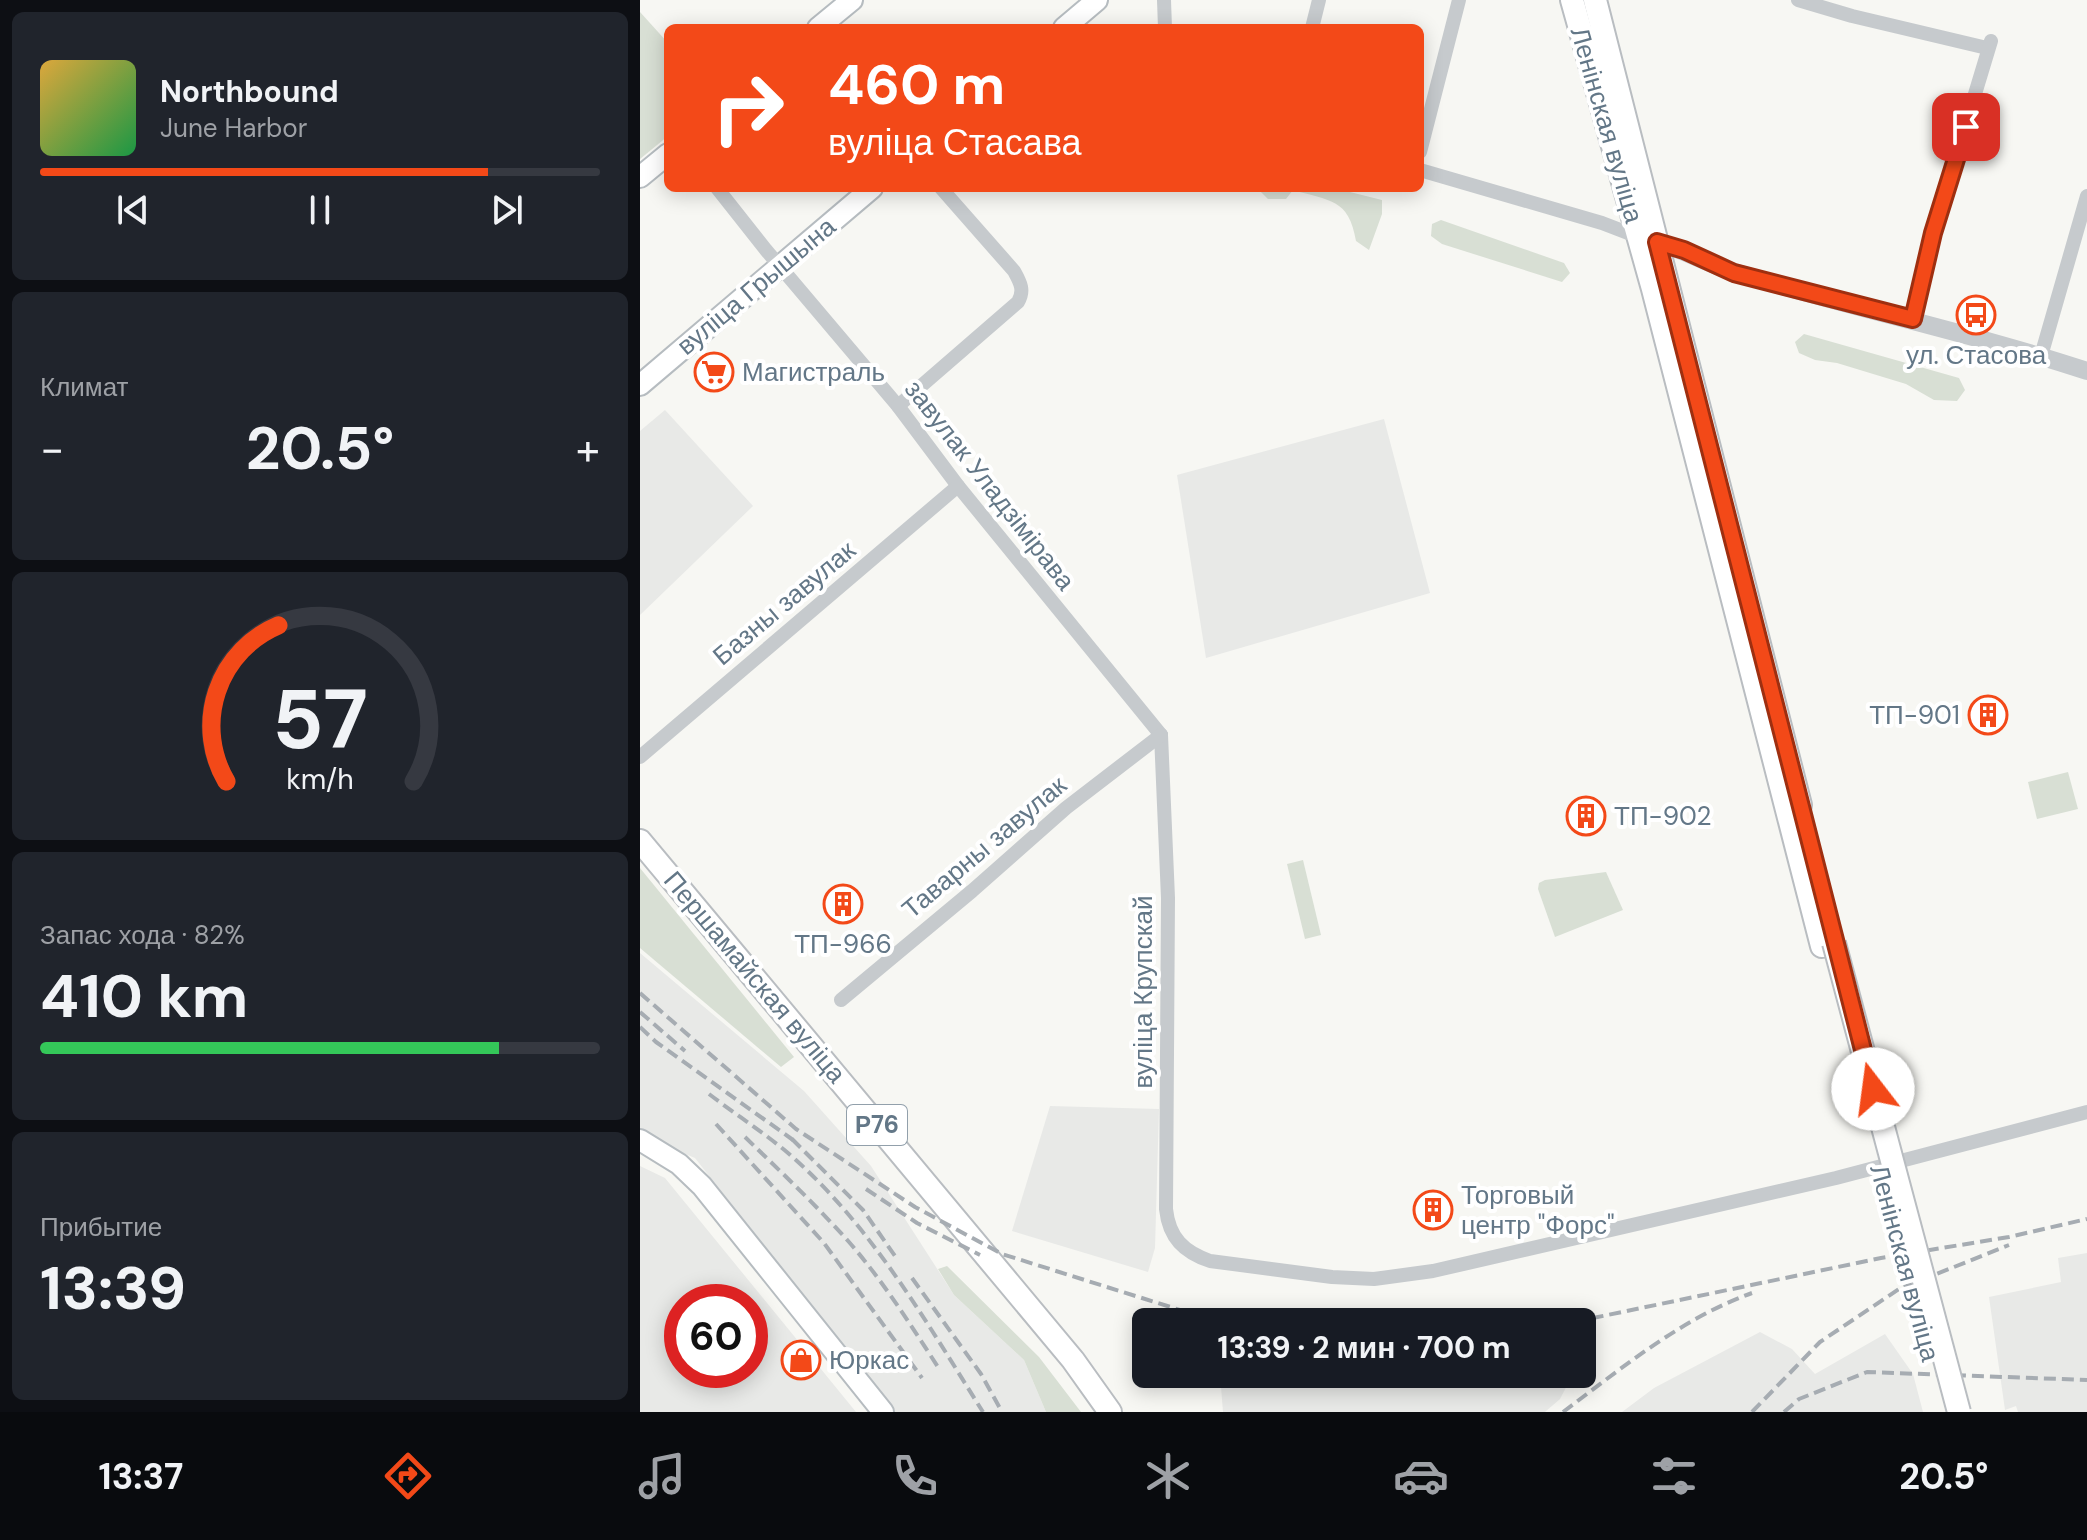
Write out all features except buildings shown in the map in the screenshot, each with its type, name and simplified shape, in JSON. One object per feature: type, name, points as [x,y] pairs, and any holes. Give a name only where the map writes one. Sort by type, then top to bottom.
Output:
[{"type":"main road","points":[[823,24],[852,0]]},
{"type":"main road","points":[[1069,24],[1097,0]]},
{"type":"main road","name":"Ленінская вуліца","points":[[1572,0],[1648,240]]},
{"type":"main road","name":"Ленінская вуліца","points":[[1595,0],[1648,240],[1945,1412]]},
{"type":"main road","points":[[640,177],[664,157]]},
{"type":"main road","name":"вуліца Грышына","points":[[640,385],[867,192]]},
{"type":"main road","name":"Першамайская вуліца","points":[[640,841],[1073,1360],[1110,1412]]},
{"type":"main road","name":"Ленінская вуліца","points":[[1828,944],[1959,1412]]},
{"type":"main road","points":[[640,1140],[679,1164],[702,1186],[883,1412]]},
{"type":"street","points":[[1164,0],[1165,24]]},
{"type":"street","points":[[1313,24],[1319,0]]},
{"type":"street","points":[[1424,136],[1459,0]]},
{"type":"street","points":[[1798,0],[1852,16],[1989,44],[1933,233],[1913,319]]},
{"type":"street","points":[[1424,171],[1602,223],[1684,250],[1734,273],[1913,319],[2087,371]]},
{"type":"street","name":"завулак Уладзімірава","points":[[720,192],[898,406],[958,486],[1161,735]]},
{"type":"street","points":[[898,406],[1018,302],[1022,295],[1014,271],[945,192]]},
{"type":"street","points":[[2041,356],[2087,196]]},
{"type":"street","name":"Базны завулак","points":[[640,757],[958,486]]},
{"type":"street","name":"Таварны завулак","points":[[841,1000],[1066,808],[1161,735]]},
{"type":"street","name":"вуліца Крупскай","points":[[1161,735],[1168,898],[1166,1209],[1167,1223],[1181,1246],[1195,1256],[1210,1261],[1332,1277],[1374,1279],[1433,1271],[1836,1178],[2087,1112]]},
{"type":"shaded area","points":[[640,12],[664,39],[664,139],[640,159]]},
{"type":"shaded area","points":[[1261,192],[1291,192],[1286,199],[1268,199]]},
{"type":"shaded area","points":[[1300,192],[1350,192],[1382,200],[1382,214],[1369,250],[1356,241],[1348,216],[1327,200]]},
{"type":"shaded area","points":[[1441,220],[1564,263],[1570,273],[1562,282],[1442,244],[1431,236],[1432,224]]},
{"type":"shaded area","points":[[1804,334],[1959,378],[1965,390],[1957,401],[1934,400],[1906,384],[1837,363],[1815,360],[1799,353],[1795,342]]},
{"type":"shaded area","points":[[665,410],[753,506],[640,615],[640,431]]},
{"type":"shaded area","points":[[1384,419],[1430,593],[1206,658],[1177,475]]},
{"type":"shaded area","points":[[2068,772],[2078,809],[2037,819],[2028,782]]},
{"type":"shaded area","points":[[1303,860],[1321,935],[1305,939],[1287,864]]},
{"type":"shaded area","points":[[640,868],[794,1057],[781,1067],[640,948]]},
{"type":"shaded area","points":[[1606,872],[1623,910],[1555,937],[1538,889],[1539,883]]},
{"type":"shaded area","points":[[640,953],[804,1091],[871,1166],[954,1295],[1024,1360],[1046,1412],[894,1412],[695,1158],[640,1135]]},
{"type":"shaded area","points":[[1050,1106],[1159,1109],[1155,1248],[1148,1272],[1012,1231]]},
{"type":"shaded area","points":[[640,1166],[665,1178],[752,1284],[664,1284],[664,1388],[768,1388],[768,1304],[856,1412],[640,1412]]},
{"type":"shaded area","points":[[2087,1253],[2087,1412],[2018,1412],[2016,1406],[2005,1410],[1989,1297],[2061,1282],[2058,1258]]},
{"type":"shaded area","points":[[947,1266],[1039,1357],[1081,1412],[1046,1412],[1024,1360],[954,1295],[938,1269]]},
{"type":"shaded area","points":[[1760,1332],[1792,1349],[1815,1374],[1885,1334],[1913,1374],[1923,1412],[1622,1412],[1654,1388]]},
{"type":"shaded area","points":[[1221,1388],[1566,1388],[1560,1399],[1545,1412],[1223,1412]]},
{"type":"railway","points":[[640,993],[796,1129],[915,1207],[1002,1254],[1174,1308]]},
{"type":"railway","points":[[640,1012],[685,1051]]},
{"type":"railway","points":[[640,1027],[656,1042],[793,1140]]},
{"type":"railway","points":[[709,1094],[788,1153],[845,1211],[895,1275],[983,1412]]},
{"type":"railway","points":[[716,1124],[824,1243],[922,1378]]},
{"type":"railway","points":[[745,1137],[849,1242],[896,1303],[938,1367]]},
{"type":"railway","points":[[792,1139],[863,1210],[895,1256]]},
{"type":"railway","points":[[866,1189],[917,1223],[980,1255]]},
{"type":"railway","points":[[1596,1317],[2087,1219]]},
{"type":"railway","points":[[1752,1412],[1820,1342],[1899,1289],[2009,1245]]},
{"type":"railway","points":[[912,1278],[981,1374],[1002,1412]]},
{"type":"railway","points":[[1563,1412],[1677,1330],[1726,1303],[1752,1293]]},
{"type":"railway","points":[[1784,1412],[1799,1399],[1867,1372],[2087,1380]]},
{"type":"place","name":"ул. Стасова","points":[[1976,315]]},
{"type":"place","name":"Магистраль","points":[[714,372]]},
{"type":"place","name":"ТП-901","points":[[1988,715]]},
{"type":"place","name":"ТП-902","points":[[1586,816]]},
{"type":"place","name":"ТП-966","points":[[843,904]]},
{"type":"place","name":"Торговый центр \"Форс\"","points":[[1433,1210]]},
{"type":"place","name":"Юркас","points":[[801,1360]]},
{"type":"route","points":[[1873,1089],[1657,242],[1684,250],[1734,273],[1913,319],[1933,233],[1966,127]]}]
